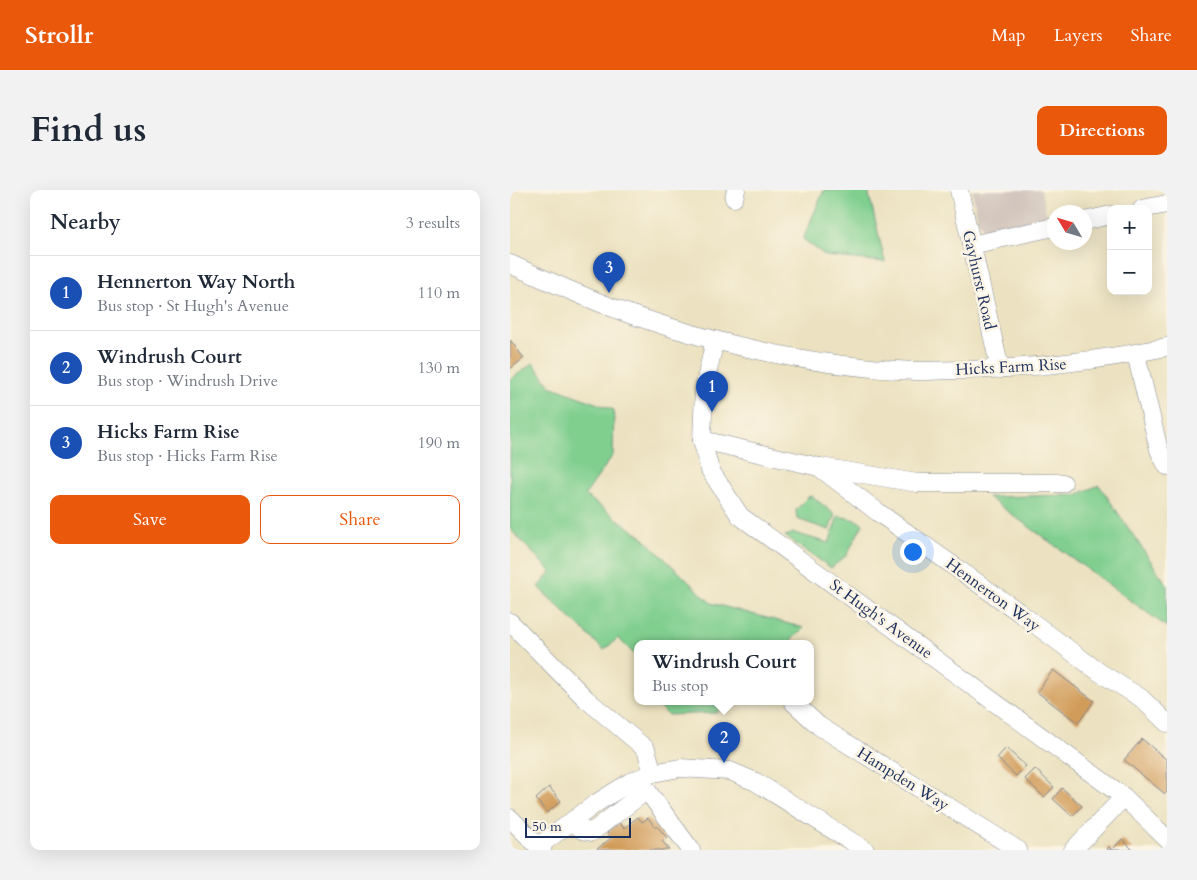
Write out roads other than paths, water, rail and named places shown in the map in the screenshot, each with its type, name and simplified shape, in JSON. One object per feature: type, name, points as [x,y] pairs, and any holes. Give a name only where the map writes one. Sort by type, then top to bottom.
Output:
[{"type":"street","name":"Gayhurst Road","points":[[959,190],[1000,369]]},
{"type":"street","points":[[1152,207],[1167,204]]},
{"type":"street","points":[[1092,219],[1107,216]]},
{"type":"street","points":[[971,245],[1047,229]]},
{"type":"street","name":"Hicks Farm Rise","points":[[510,264],[624,312],[715,340],[784,355],[849,365],[916,371],[1000,369],[1070,364],[1136,354],[1167,347]]},
{"type":"street","name":"St Hugh's Avenue","points":[[715,340],[704,388],[702,440],[710,470],[740,516],[1124,797],[1167,840]]},
{"type":"street","points":[[1136,354],[1159,450],[1167,466]]},
{"type":"street","name":"Hennerton Way","points":[[702,440],[818,466],[879,513],[1020,613],[1099,672],[1141,698],[1167,723]]},
{"type":"street","points":[[818,466],[917,483],[1063,483]]},
{"type":"street","points":[[510,622],[586,698],[646,749],[646,781],[691,850]]},
{"type":"street","name":"Hampden Way","points":[[795,705],[819,726],[1018,850]]},
{"type":"street","points":[[510,818],[540,848],[573,820],[630,782],[646,781],[680,768],[730,771],[756,782],[865,850]]},
{"type":"street","points":[[1073,850],[1124,797]]},
{"type":"place","name":"Hicks Farm Rise","points":[[609,293]]},
{"type":"place","name":"Hennerton Way North","points":[[712,412]]},
{"type":"place","name":"Windrush Court","points":[[724,763]]}]
